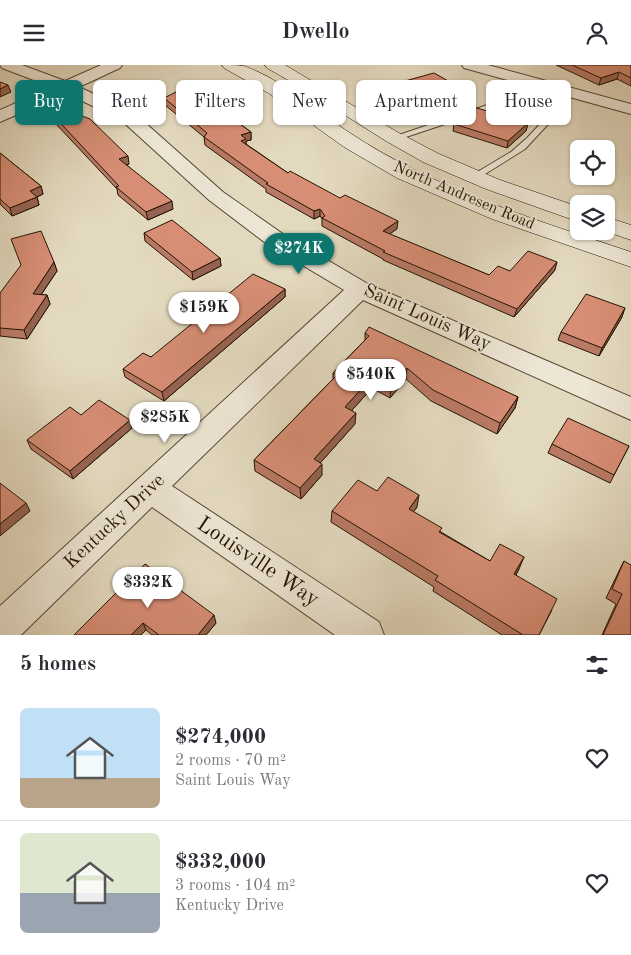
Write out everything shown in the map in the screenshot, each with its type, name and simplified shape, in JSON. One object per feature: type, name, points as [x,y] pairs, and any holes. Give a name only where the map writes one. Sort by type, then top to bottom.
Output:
[{"type":"street","name":"Saint Louis Way","points":[[8,65],[48,80]]},
{"type":"street","points":[[81,80],[114,65]]},
{"type":"street","name":"North Andresen Road","points":[[230,65],[284,95],[365,151],[395,169],[437,189],[503,215],[631,260]]},
{"type":"street","name":"North Andresen Road","points":[[273,65],[316,88],[394,138],[474,177],[570,212]]},
{"type":"street","points":[[470,65],[631,109]]},
{"type":"street","name":"Saint Louis Way","points":[[83,94],[127,116],[216,196],[275,239],[360,289],[631,409]]},
{"type":"street","points":[[0,117],[15,110]]},
{"type":"street","points":[[615,227],[631,233]]},
{"type":"street","name":"Kentucky Drive","points":[[0,630],[360,289]]},
{"type":"street","name":"Louisville Way","points":[[151,489],[366,635]]},
{"type":"lane","points":[[394,138],[490,106],[546,122],[518,153],[474,177]]},
{"type":"building","points":[[572,65],[631,65],[631,78],[619,72],[601,78]]},
{"type":"building","points":[[434,73],[446,80],[409,80]]},
{"type":"building","points":[[0,82],[8,85],[0,89]]},
{"type":"building","points":[[176,92],[176,108],[166,100],[166,97]]},
{"type":"building","points":[[476,108],[486,111],[486,125],[526,125],[508,141],[457,125],[476,125]]},
{"type":"building","points":[[83,116],[90,119],[93,125],[96,125],[128,156],[119,159],[172,201],[146,212],[116,187],[119,186],[62,125],[83,125]]},
{"type":"building","points":[[197,125],[241,125],[251,132],[241,135],[246,139],[241,141],[288,173],[290,171],[340,198],[345,195],[398,221],[383,231],[489,275],[498,266],[510,271],[528,251],[557,262],[517,309],[383,252],[385,251],[322,218],[325,216],[320,209],[314,211],[266,184],[268,183],[204,137],[207,133]]},
{"type":"building","points":[[0,153],[41,186],[30,191],[37,197],[10,208],[0,199]]},
{"type":"building","points":[[172,220],[220,258],[192,272],[144,233]]},
{"type":"building","points":[[41,231],[54,262],[33,294],[47,295],[24,330],[0,328],[0,293],[21,265],[11,239]]},
{"type":"building","points":[[253,274],[285,289],[162,392],[123,369],[143,353],[151,357]]},
{"type":"building","points":[[586,294],[625,308],[602,348],[561,332]]},
{"type":"building","points":[[369,327],[518,397],[500,423],[433,390],[407,368],[391,386],[372,377],[345,407],[356,413],[314,459],[322,464],[300,488],[254,460],[337,375],[333,373],[369,336],[365,333]]},
{"type":"building","points":[[99,400],[130,420],[70,471],[27,440],[70,407],[81,415]]},
{"type":"building","points":[[568,418],[629,446],[614,475],[552,444]]},
{"type":"building","points":[[388,477],[419,495],[409,509],[442,528],[439,532],[490,561],[500,544],[524,557],[514,574],[557,599],[539,635],[523,635],[435,580],[438,576],[332,511],[358,480],[377,491]]},
{"type":"building","points":[[0,483],[26,503],[0,524]]},
{"type":"building","points":[[624,561],[631,565],[631,635],[603,635],[622,594],[612,589]]},
{"type":"building","points":[[145,564],[214,615],[198,635],[159,635],[143,623],[131,635],[74,635]]}]
